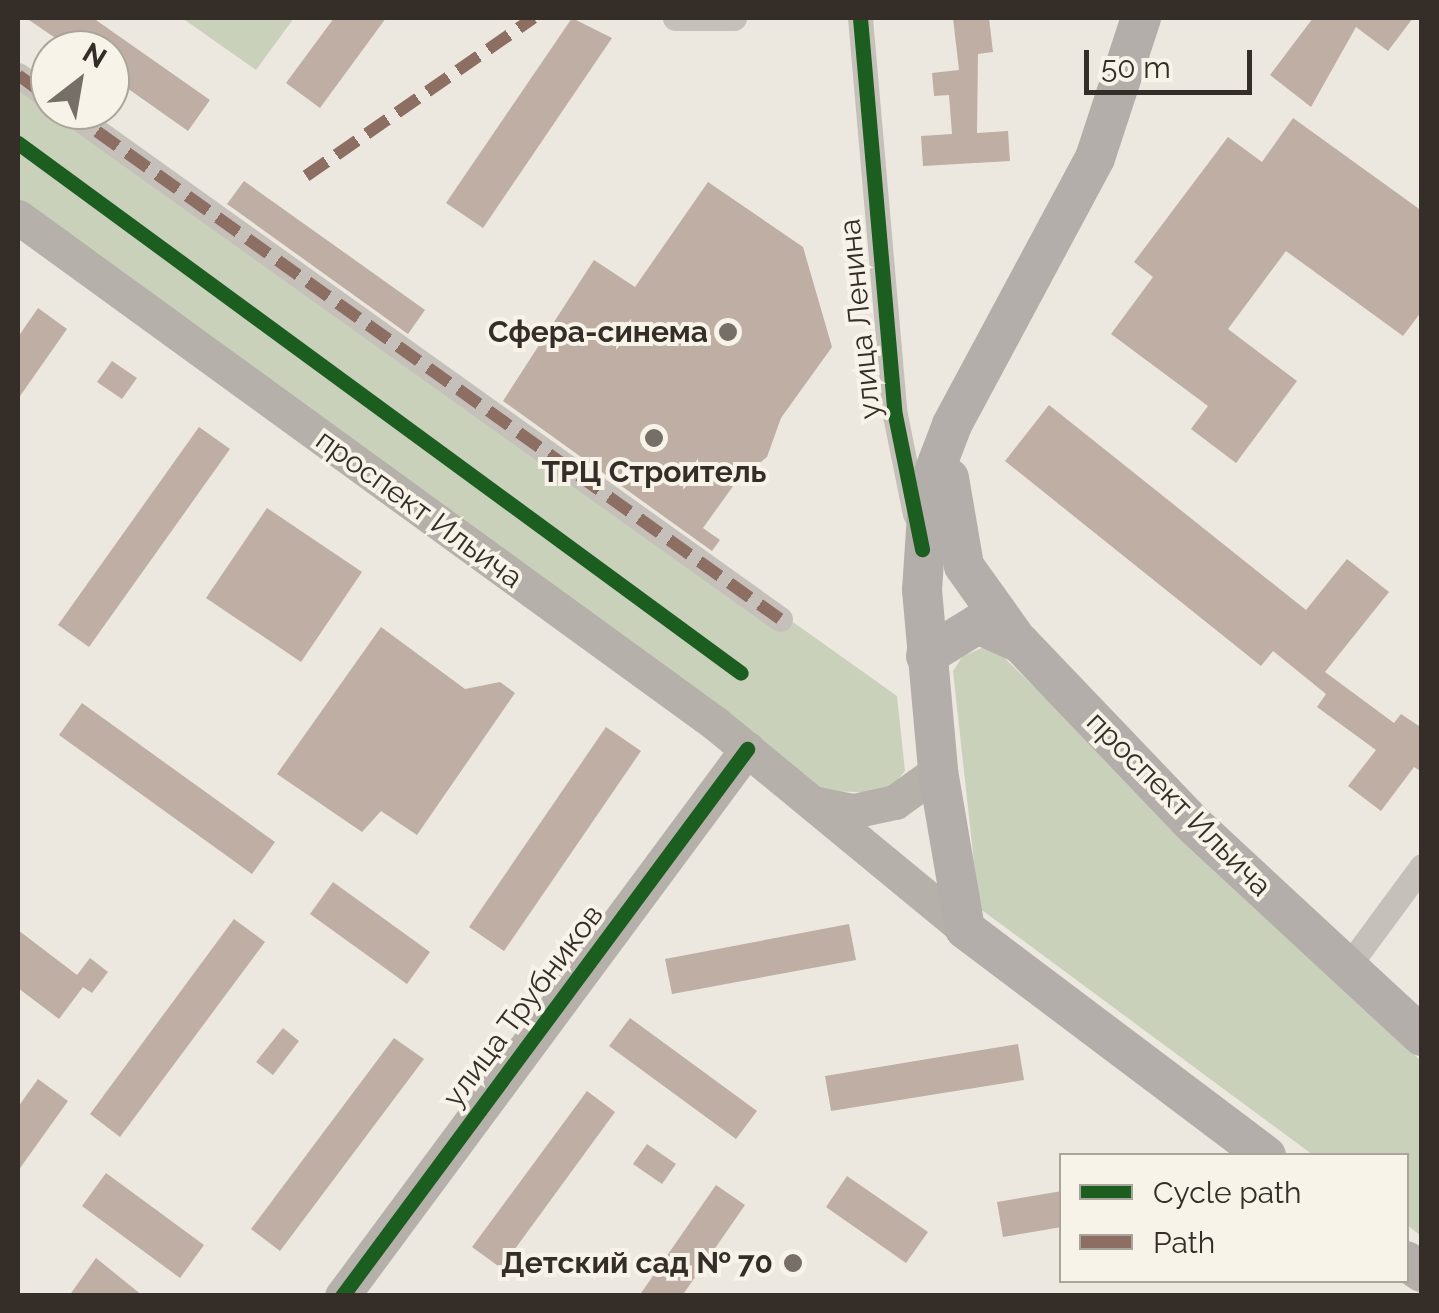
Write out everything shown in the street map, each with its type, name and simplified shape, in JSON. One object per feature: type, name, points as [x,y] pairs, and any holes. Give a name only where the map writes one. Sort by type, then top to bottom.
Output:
[{"type":"main road","name":"улица Ленина","points":[[965,929],[938,770],[926,656],[922,549],[929,486],[948,434],[1094,158],[1141,18]]},
{"type":"main road","name":"проспект Ильича","points":[[18,217],[746,748],[965,929],[1262,1153]]},
{"type":"main road","name":"улица Ленина","points":[[948,434],[951,521],[964,566],[1020,642]]},
{"type":"main road","name":"проспект Ильича","points":[[926,656],[978,624],[1020,642],[1195,826],[1422,1036]]},
{"type":"main road","name":"улица Трубников","points":[[342,1296],[746,748]]},
{"type":"main road","points":[[817,804],[852,811],[895,802],[938,770]]},
{"type":"street","points":[[675,18],[734,18]]},
{"type":"street","name":"улица Ленина","points":[[860,18],[896,415],[922,549]]},
{"type":"street","points":[[95,130],[780,619]]},
{"type":"street","points":[[1349,966],[1422,866]]},
{"type":"green space","points":[[182,18],[294,18],[256,70]]},
{"type":"green space","points":[[18,70],[30,85],[30,130],[100,130],[897,696],[905,771],[887,793],[823,791],[18,204]]},
{"type":"green space","points":[[990,644],[1421,1061],[1421,1236],[1409,1227],[1409,1153],[1310,1153],[979,908],[953,671],[962,657]]},
{"type":"building","points":[[26,18],[93,18],[110,30],[44,30]]},
{"type":"building","points":[[334,18],[386,18],[320,108],[286,83]]},
{"type":"building","points":[[572,18],[612,38],[483,228],[446,203]]},
{"type":"building","points":[[953,18],[989,18],[993,52],[978,54],[977,133],[1008,131],[1010,161],[923,166],[921,136],[952,134],[949,95],[934,96],[932,73],[959,70]]},
{"type":"building","points":[[1313,18],[1413,18],[1388,51],[1356,27],[1311,107],[1270,75]]},
{"type":"building","points":[[130,44],[210,100],[188,131],[130,90]]},
{"type":"building","points":[[1293,118],[1422,211],[1422,311],[1403,336],[1286,251],[1228,329],[1297,381],[1236,463],[1191,429],[1208,406],[1111,334],[1153,277],[1134,262],[1228,137],[1262,162]]},
{"type":"building","points":[[244,181],[425,310],[408,334],[227,204]]},
{"type":"building","points":[[708,182],[803,247],[832,347],[781,418],[767,457],[736,482],[703,528],[720,540],[712,551],[503,401],[594,260],[635,287]]},
{"type":"building","points":[[38,308],[67,329],[18,399],[18,337]]},
{"type":"building","points":[[112,361],[137,378],[122,399],[97,382]]},
{"type":"building","points":[[1049,405],[1306,610],[1347,559],[1389,592],[1325,672],[1394,723],[1401,714],[1422,728],[1422,772],[1414,767],[1381,811],[1348,786],[1376,750],[1317,707],[1326,694],[1273,651],[1261,666],[1005,461]]},
{"type":"building","points":[[199,427],[230,449],[89,647],[58,625]]},
{"type":"building","points":[[267,508],[362,572],[301,662],[206,598]]},
{"type":"building","points":[[381,627],[465,689],[500,682],[515,693],[417,835],[381,811],[362,832],[277,774]]},
{"type":"building","points":[[82,703],[275,842],[252,874],[59,735]]},
{"type":"building","points":[[606,727],[641,751],[504,951],[469,927]]},
{"type":"building","points":[[333,882],[430,952],[407,984],[310,914]]},
{"type":"building","points":[[234,919],[265,942],[120,1137],[90,1114]]},
{"type":"building","points":[[849,924],[856,960],[672,994],[665,959]]},
{"type":"building","points":[[18,930],[77,975],[90,958],[108,972],[92,993],[83,987],[59,1019],[18,988]]},
{"type":"building","points":[[630,1018],[757,1111],[736,1139],[609,1046]]},
{"type":"building","points":[[283,1028],[299,1041],[273,1075],[256,1062]]},
{"type":"building","points":[[394,1038],[424,1059],[280,1251],[251,1229]]},
{"type":"building","points":[[1018,1044],[1024,1080],[831,1111],[825,1076]]},
{"type":"building","points":[[38,1079],[68,1101],[18,1171],[18,1107]]},
{"type":"building","points":[[587,1091],[615,1112],[501,1268],[472,1247]]},
{"type":"building","points":[[647,1144],[676,1164],[662,1184],[633,1164]]},
{"type":"building","points":[[106,1173],[204,1245],[180,1278],[82,1206]]},
{"type":"building","points":[[847,1176],[928,1232],[906,1263],[826,1207]]},
{"type":"building","points":[[716,1185],[745,1205],[682,1296],[639,1296]]},
{"type":"building","points":[[1059,1192],[1059,1228],[1003,1237],[997,1202]]},
{"type":"building","points":[[96,1258],[143,1296],[69,1296]]},
{"type":"marked path","points":[[306,176],[533,18]]},
{"type":"marked path","points":[[18,75],[30,84]]},
{"type":"marked path","points":[[95,130],[780,619]]},
{"type":"cycle path","points":[[860,18],[895,415],[922,549]]},
{"type":"cycle path","points":[[18,143],[741,673]]},
{"type":"cycle path","points":[[342,1296],[747,749]]},
{"type":"place","name":"Сфера-синема","points":[[728,332]]},
{"type":"place","name":"ТРЦ Строитель","points":[[654,438]]},
{"type":"place","name":"Детский сад № 70","points":[[793,1263]]}]
